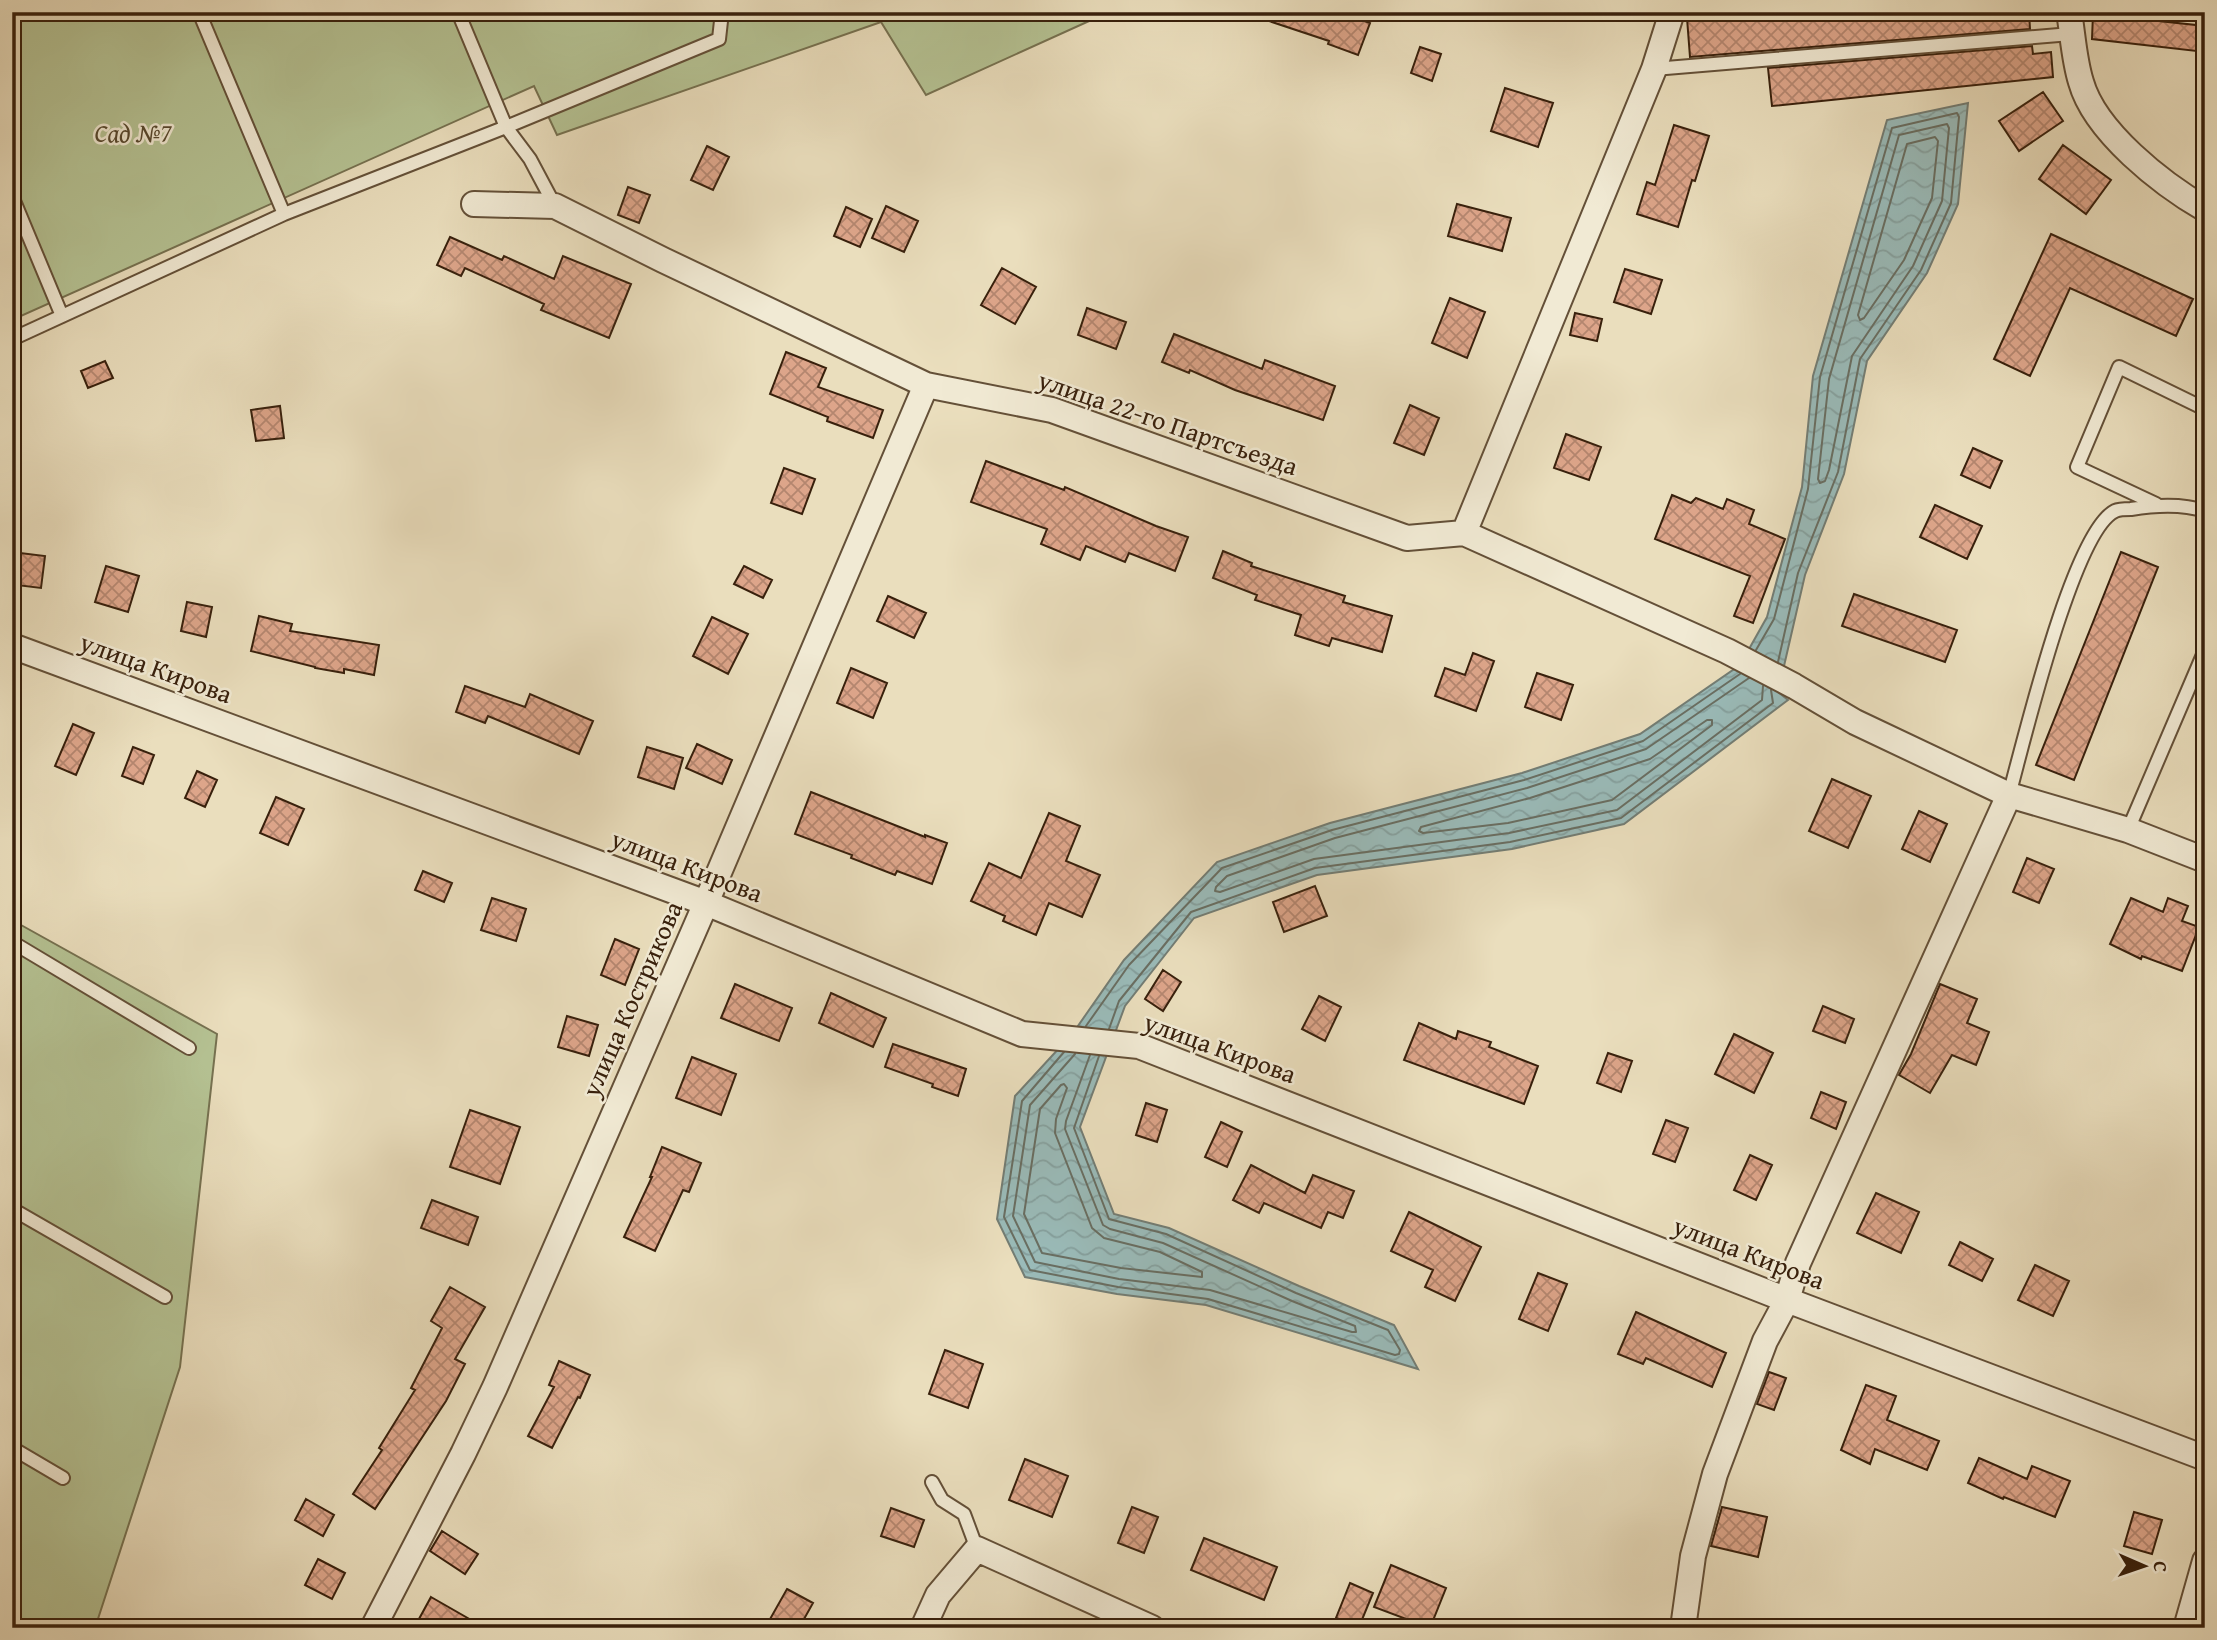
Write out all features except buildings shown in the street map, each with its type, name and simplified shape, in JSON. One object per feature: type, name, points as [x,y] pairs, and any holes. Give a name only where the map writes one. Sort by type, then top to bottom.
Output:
[{"type":"street","points":[[1464,534],[1654,69],[1672,12]]},
{"type":"street","points":[[2070,23],[2081,85],[2103,125],[2177,192],[2205,209]]},
{"type":"street","name":"улица 22-го Партсъезда","points":[[474,204],[555,206],[926,385],[1052,410],[1407,538],[1464,534],[1727,651],[1855,722],[2009,795]]},
{"type":"street","name":"улица Кострикова","points":[[373,1628],[495,1387],[706,903],[926,385]]},
{"type":"street","name":"улица Кирова","points":[[12,646],[706,903],[1022,1034],[1139,1046],[1787,1300],[2205,1458]]},
{"type":"street","points":[[1683,1628],[1693,1556],[1715,1474],[1765,1341],[1787,1300],[1798,1263],[2009,795],[2128,830],[2205,860]]},
{"type":"street","points":[[923,1628],[937,1595],[977,1549],[1152,1628]]},
{"type":"street","points":[[2186,1628],[2205,1561]]},
{"type":"lane","points":[[199,12],[284,214]]},
{"type":"lane","points":[[458,12],[506,127],[530,159],[555,206]]},
{"type":"lane","points":[[12,339],[284,214],[506,127],[719,39],[722,12]]},
{"type":"lane","points":[[1654,69],[2070,23]]},
{"type":"lane","points":[[12,196],[62,316]]},
{"type":"lane","points":[[2156,505],[2077,467],[2119,367],[2205,409]]},
{"type":"lane","points":[[2009,795],[2054,631],[2093,535],[2114,512],[2156,505],[2205,511]]},
{"type":"lane","points":[[2128,830],[2205,650]]},
{"type":"lane","points":[[12,942],[189,1048]]},
{"type":"lane","points":[[12,1209],[165,1297]]},
{"type":"lane","points":[[12,1448],[63,1478]]},
{"type":"lane","points":[[932,1482],[942,1500],[964,1514],[977,1549]]},
{"type":"green space","name":"Сад №7","points":[[12,12],[1109,12],[926,95],[881,22],[557,135],[534,86],[12,320]]},
{"type":"green space","points":[[12,920],[217,1034],[180,1367],[95,1628],[12,1628]]},
{"type":"water","points":[[1968,103],[1958,204],[1927,273],[1867,361],[1844,474],[1805,575],[1778,692],[1788,700],[1624,824],[1512,849],[1317,875],[1194,918],[1125,1006],[1080,1127],[1114,1214],[1169,1228],[1394,1325],[1418,1369],[1206,1305],[1117,1294],[1025,1277],[997,1219],[1015,1096],[1073,1033],[1124,960],[1217,862],[1330,823],[1522,773],[1640,734],[1740,665],[1767,617],[1802,487],[1813,376],[1887,120]]}]
